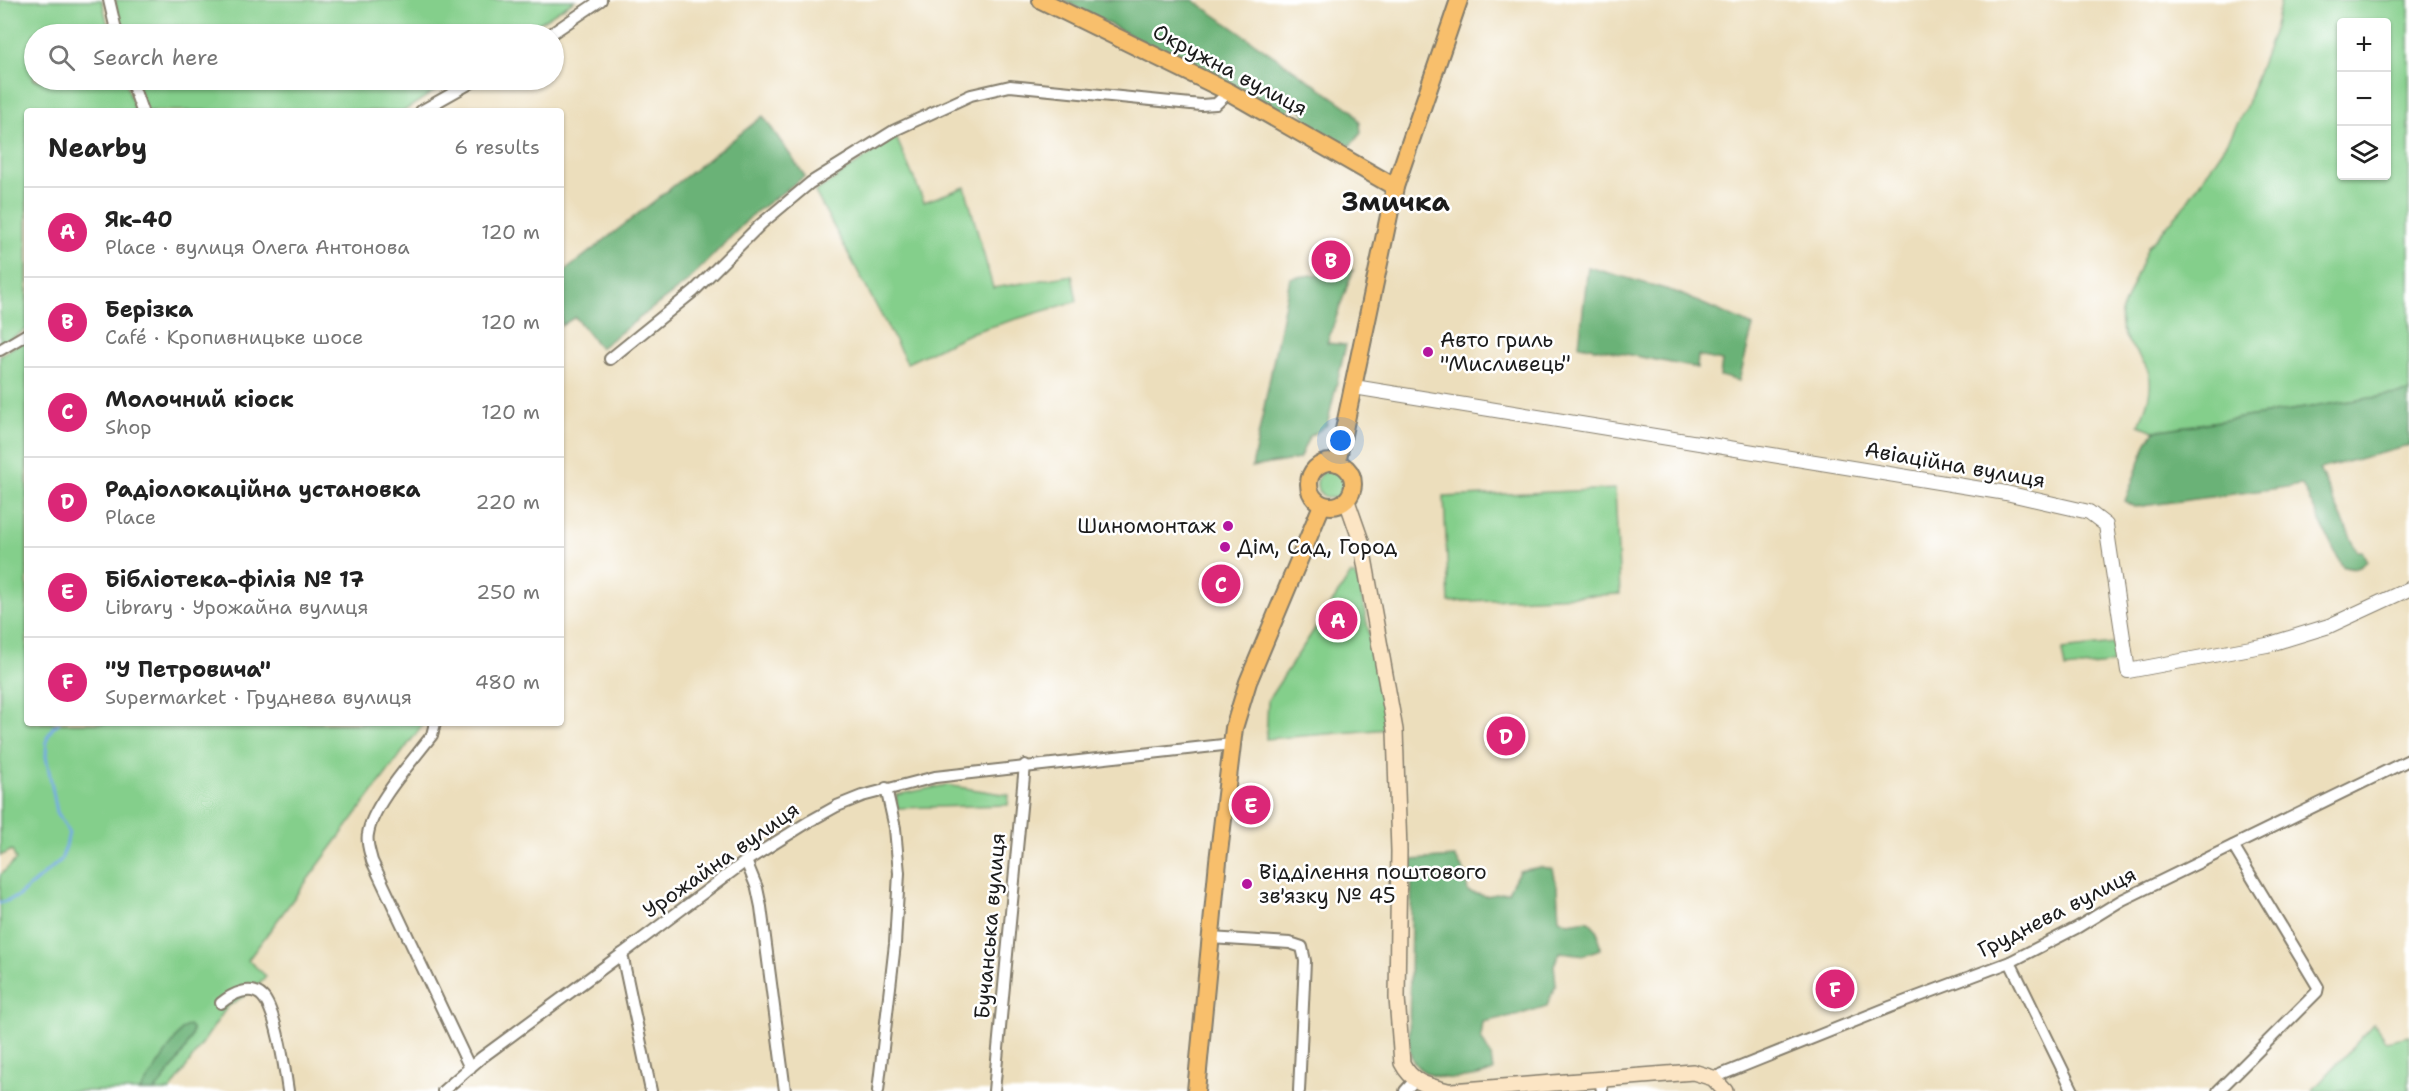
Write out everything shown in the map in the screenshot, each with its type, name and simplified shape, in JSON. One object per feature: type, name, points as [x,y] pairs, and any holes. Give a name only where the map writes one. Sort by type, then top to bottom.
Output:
[{"type":"main road","name":"Окружна вулиця","points":[[1041,0],[1229,92],[1395,187]]},
{"type":"main road","points":[[1337,463],[1395,187],[1460,0]]},
{"type":"main road","points":[[1326,463],[1337,463],[1347,469],[1352,480],[1352,492],[1347,501],[1334,506],[1322,505],[1313,498],[1309,488],[1310,477],[1316,468],[1326,463]]},
{"type":"main road","points":[[1347,501],[1361,541],[1395,730],[1399,851],[1397,998],[1402,1063],[1410,1085],[1450,1091],[1601,1085],[1622,1077],[1693,1071],[1713,1078],[1725,1091]]},
{"type":"main road","points":[[1196,1091],[1210,938],[1234,728],[1248,682],[1322,505]]},
{"type":"street","points":[[109,0],[115,24]]},
{"type":"street","points":[[564,25],[601,0]]},
{"type":"street","points":[[610,360],[694,291],[760,224],[810,183],[895,130],[971,95],[1010,86],[1201,105],[1216,104],[1229,92]]},
{"type":"street","points":[[135,90],[141,108]]},
{"type":"street","points":[[426,108],[458,90]]},
{"type":"street","points":[[0,350],[24,336]]},
{"type":"street","name":"Авіаційна вулиця","points":[[1354,387],[2006,493],[2089,512],[2106,525],[2128,671],[2267,645],[2329,626],[2408,591]]},
{"type":"street","points":[[434,726],[432,735],[374,816],[367,836],[372,861],[470,1068]]},
{"type":"street","name":"Урожайна вулиця","points":[[443,1091],[457,1085],[470,1068],[746,861],[837,806],[886,788],[935,777],[1025,765],[1232,744]]},
{"type":"street","name":"Груднева вулиця","points":[[1713,1078],[1890,1006],[2010,962],[2078,927],[2122,900],[2409,760]]},
{"type":"street","name":"Бучанська вулиця","points":[[994,1091],[1025,765]]},
{"type":"street","points":[[878,1091],[895,944],[900,873],[895,828],[886,788]]},
{"type":"street","points":[[2218,1091],[2317,992],[2317,983],[2233,846]]},
{"type":"street","points":[[746,861],[757,888],[761,907],[785,1091]]},
{"type":"street","points":[[1210,938],[1290,943],[1302,947],[1305,961],[1299,1091]]},
{"type":"street","points":[[622,954],[651,1091]]},
{"type":"street","points":[[2010,962],[2073,1091]]},
{"type":"street","points":[[221,1003],[234,994],[246,991],[260,994],[265,998],[270,1007],[288,1091]]},
{"type":"green space","points":[[0,0],[102,0],[108,24],[24,24],[24,90],[128,90],[134,108],[24,108],[24,331],[0,345]]},
{"type":"green space","points":[[115,0],[575,0],[538,24],[120,24]]},
{"type":"green space","points":[[1062,0],[1193,0],[1353,111],[1360,123],[1361,133],[1350,146],[1306,124],[1304,112],[1294,105],[1284,114]]},
{"type":"green space","points":[[2281,0],[2409,0],[2409,392],[2154,431],[2139,425],[2149,396],[2150,379],[2144,362],[2123,332],[2121,313],[2148,247],[2182,209],[2227,143],[2245,109],[2274,30]]},
{"type":"green space","points":[[140,90],[437,90],[409,108],[146,108]]},
{"type":"green space","points":[[763,116],[805,176],[753,214],[687,282],[600,348],[575,317],[564,324],[564,272]]},
{"type":"green space","points":[[896,137],[924,202],[965,187],[993,288],[1072,275],[1077,301],[973,332],[907,363],[815,192]]},
{"type":"green space","points":[[1588,267],[1676,292],[1753,326],[1739,381],[1720,376],[1722,361],[1698,356],[1697,368],[1579,345]]},
{"type":"green space","points":[[1353,270],[1327,343],[1346,345],[1327,425],[1309,437],[1299,459],[1252,467],[1290,278]]},
{"type":"green space","points":[[24,341],[24,726],[422,726],[248,960],[266,976],[253,990],[227,1007],[170,1091],[0,1091],[0,875],[16,860],[12,850],[0,856],[0,355]]},
{"type":"green space","points":[[2409,392],[2409,446],[2319,469],[2357,551],[2362,551],[2367,561],[2358,568],[2342,566],[2302,485],[2135,507],[2125,501],[2147,442],[2154,431]]},
{"type":"green space","points":[[1331,470],[1341,474],[1345,484],[1341,494],[1331,498],[1321,494],[1317,484],[1321,474]]},
{"type":"green space","points":[[1615,489],[1620,594],[1449,602],[1444,497]]},
{"type":"green space","points":[[1350,575],[1355,575],[1359,583],[1388,729],[1266,739],[1268,700]]},
{"type":"green space","points":[[2113,644],[2116,663],[2065,669],[2062,650]]},
{"type":"green space","points":[[946,785],[1009,795],[1008,805],[897,808],[896,795]]},
{"type":"green space","points":[[1455,857],[1465,872],[1468,892],[1486,896],[1508,892],[1519,871],[1541,867],[1553,869],[1557,887],[1559,919],[1568,923],[1588,920],[1598,931],[1600,949],[1584,955],[1560,952],[1554,965],[1556,984],[1547,1006],[1483,1022],[1481,1038],[1491,1056],[1493,1071],[1462,1078],[1439,1077],[1420,1069],[1413,1061],[1409,1042],[1412,860]]},
{"type":"green space","points":[[2374,1024],[2386,1041],[2409,1036],[2409,1091],[2312,1091]]},
{"type":"green space","points":[[189,1025],[192,1028],[188,1043],[172,1069],[155,1091],[140,1091],[182,1029]]},
{"type":"waterway","points":[[0,903],[17,897],[61,860],[66,846],[69,832],[57,812],[46,756],[47,738],[54,726]]},
{"type":"place","name":"Берізка","points":[[1331,260]]},
{"type":"place","name":"Авто гриль \"Мисливець\"","points":[[1428,352]]},
{"type":"place","name":"Шиномонтаж","points":[[1228,526]]},
{"type":"place","name":"Дім, Сад, Город","points":[[1225,547]]},
{"type":"place","name":"Молочний кіоск","points":[[1221,584]]},
{"type":"place","name":"Як-40","points":[[1338,620]]},
{"type":"place","name":"Радіолокаційна установка","points":[[1506,736]]},
{"type":"place","name":"Бібліотека-філія № 17","points":[[1251,805]]},
{"type":"place","name":"Відділення поштового зв'язку № 45","points":[[1247,884]]},
{"type":"place","name":"\"У Петровича\"","points":[[1835,989]]},
{"type":"district","name":"Змичка","points":[[1396,201]]}]
